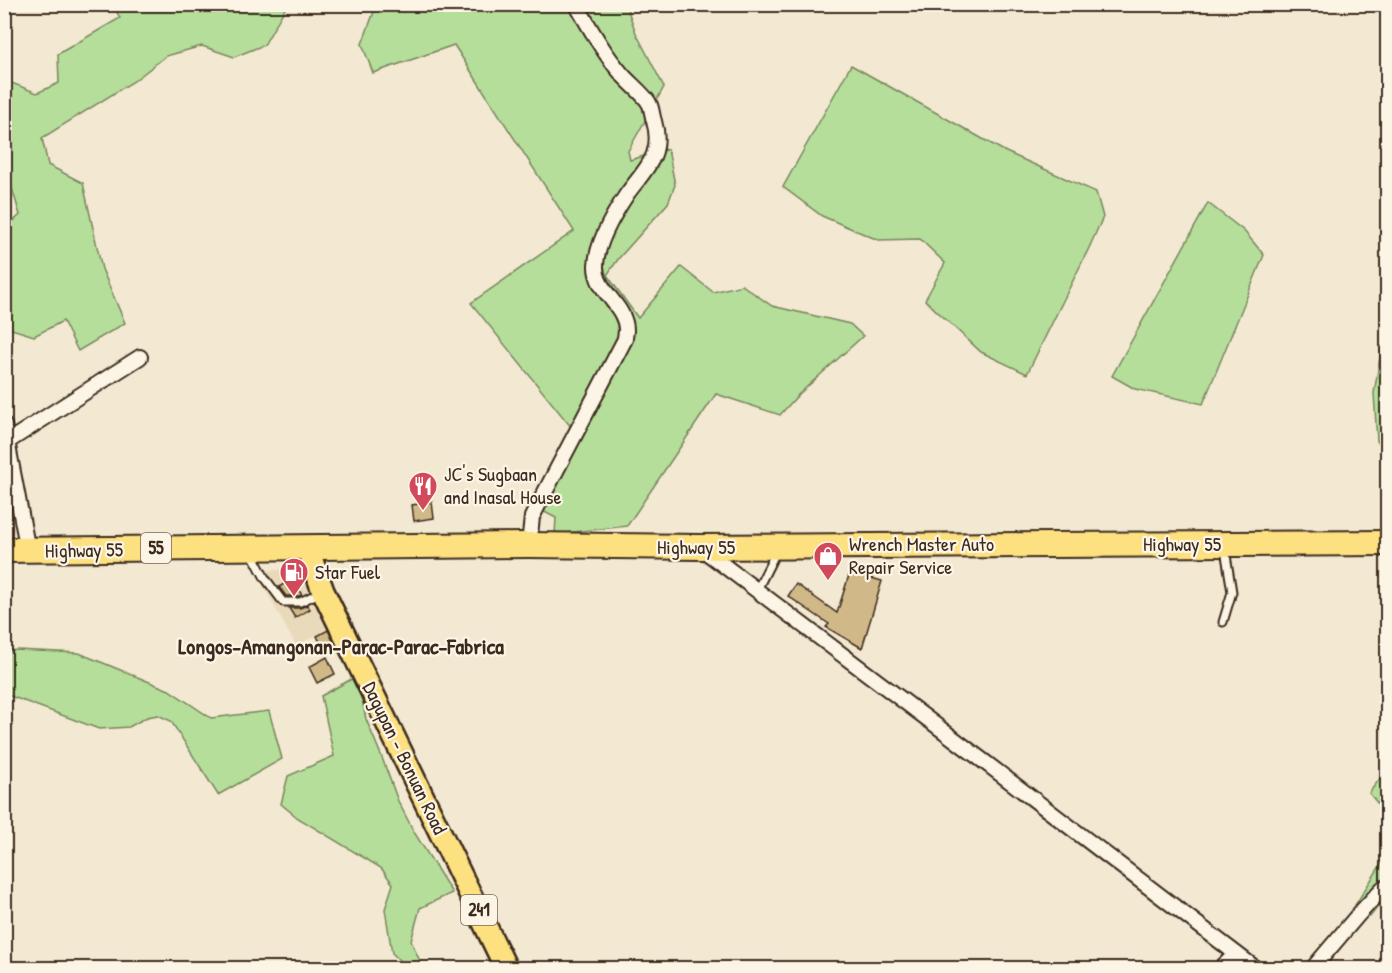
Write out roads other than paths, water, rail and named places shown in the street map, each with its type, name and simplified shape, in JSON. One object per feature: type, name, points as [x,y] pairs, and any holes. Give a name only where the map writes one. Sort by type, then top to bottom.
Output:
[{"type":"highway","name":"Highway 55","points":[[16,550],[307,547],[530,531],[700,547],[1388,543]]},
{"type":"main road","name":"Dagupan - Bonuan Road","points":[[307,547],[323,591],[506,969]]},
{"type":"street","points":[[530,531],[625,339],[624,321],[600,284],[596,274],[596,263],[606,230],[654,154],[658,141],[649,102],[620,72],[576,4]]},
{"type":"street","points":[[8,442],[140,357]]},
{"type":"street","points":[[4,425],[8,442],[16,550]]},
{"type":"street","points":[[700,547],[1255,969]]},
{"type":"street","points":[[1313,969],[1383,888]]},
{"type":"street","points":[[1221,969],[1236,954]]},
{"type":"lane","points":[[1223,543],[1232,592],[1223,622]]},
{"type":"lane","points":[[248,547],[265,578],[283,602],[300,602],[323,591]]},
{"type":"lane","points":[[757,590],[779,547]]},
{"type":"place","name":"JC's Sugbaan and Inasal House","points":[[423,512]]},
{"type":"place","name":"Wrench Master Auto Repair Service","points":[[828,582]]},
{"type":"place","name":"Star Fuel","points":[[294,598]]},
{"type":"district","name":"Longos-Amangonan-Parac‑Parac-Fabrica","points":[[341,646]]}]
